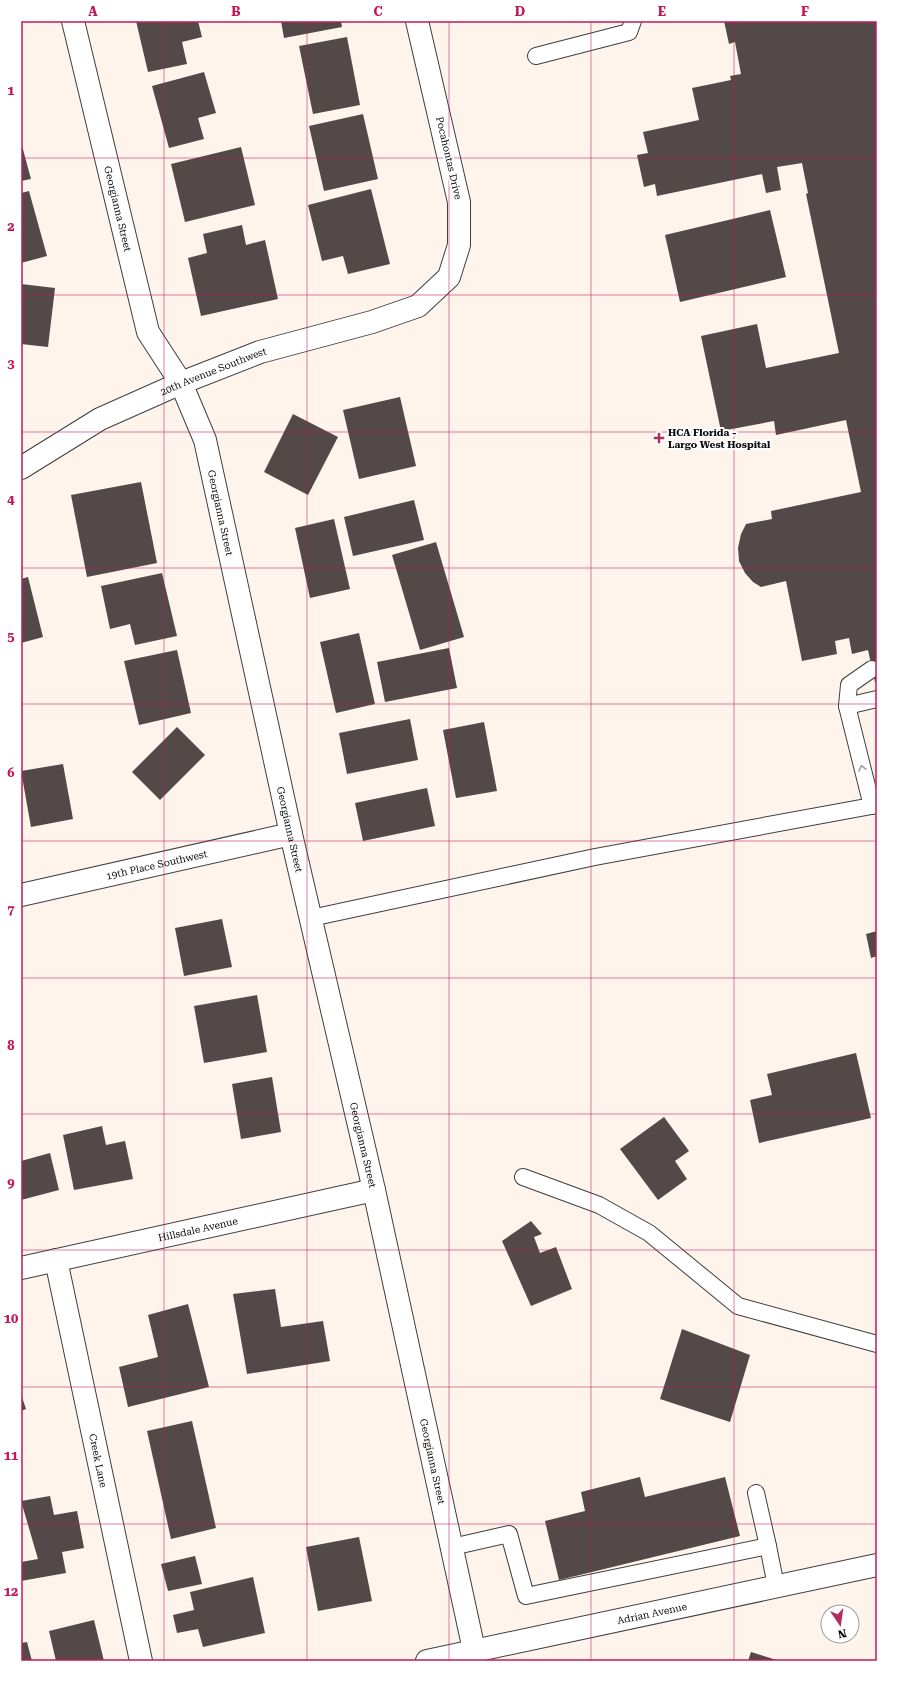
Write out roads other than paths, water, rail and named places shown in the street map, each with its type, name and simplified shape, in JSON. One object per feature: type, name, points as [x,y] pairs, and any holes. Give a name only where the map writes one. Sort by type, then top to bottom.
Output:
[{"type":"street","name":"Georgianna Street","points":[[72,21],[148,332],[181,383],[205,440],[291,834],[374,1190],[474,1650]]},
{"type":"street","name":"Pocahontas Drive","points":[[417,21],[459,202],[460,245],[449,277],[418,306]]},
{"type":"street","name":"20th Avenue Southwest","points":[[21,468],[100,419],[181,383],[260,352],[372,322],[418,306]]},
{"type":"street","name":"19th Place Southwest","points":[[21,895],[291,834]]},
{"type":"street","name":"Hillsdale Avenue","points":[[21,1268],[374,1190]]},
{"type":"street","name":"Creek Lane","points":[[56,1260],[141,1661]]},
{"type":"street","name":"Adrian Avenue","points":[[427,1661],[877,1565]]},
{"type":"lane","points":[[536,56],[629,32],[634,21]]},
{"type":"lane","points":[[311,918],[595,857],[874,806],[847,706],[849,685],[872,669]]},
{"type":"lane","points":[[847,706],[877,699]]},
{"type":"lane","points":[[524,1177],[599,1205],[649,1233],[738,1306],[877,1344]]},
{"type":"lane","points":[[756,1493],[776,1586]]},
{"type":"lane","points":[[452,1547],[509,1534],[526,1596],[768,1546]]},
{"type":"place","name":"HCA Florida - Largo West Hospital","points":[[659,438]]}]
